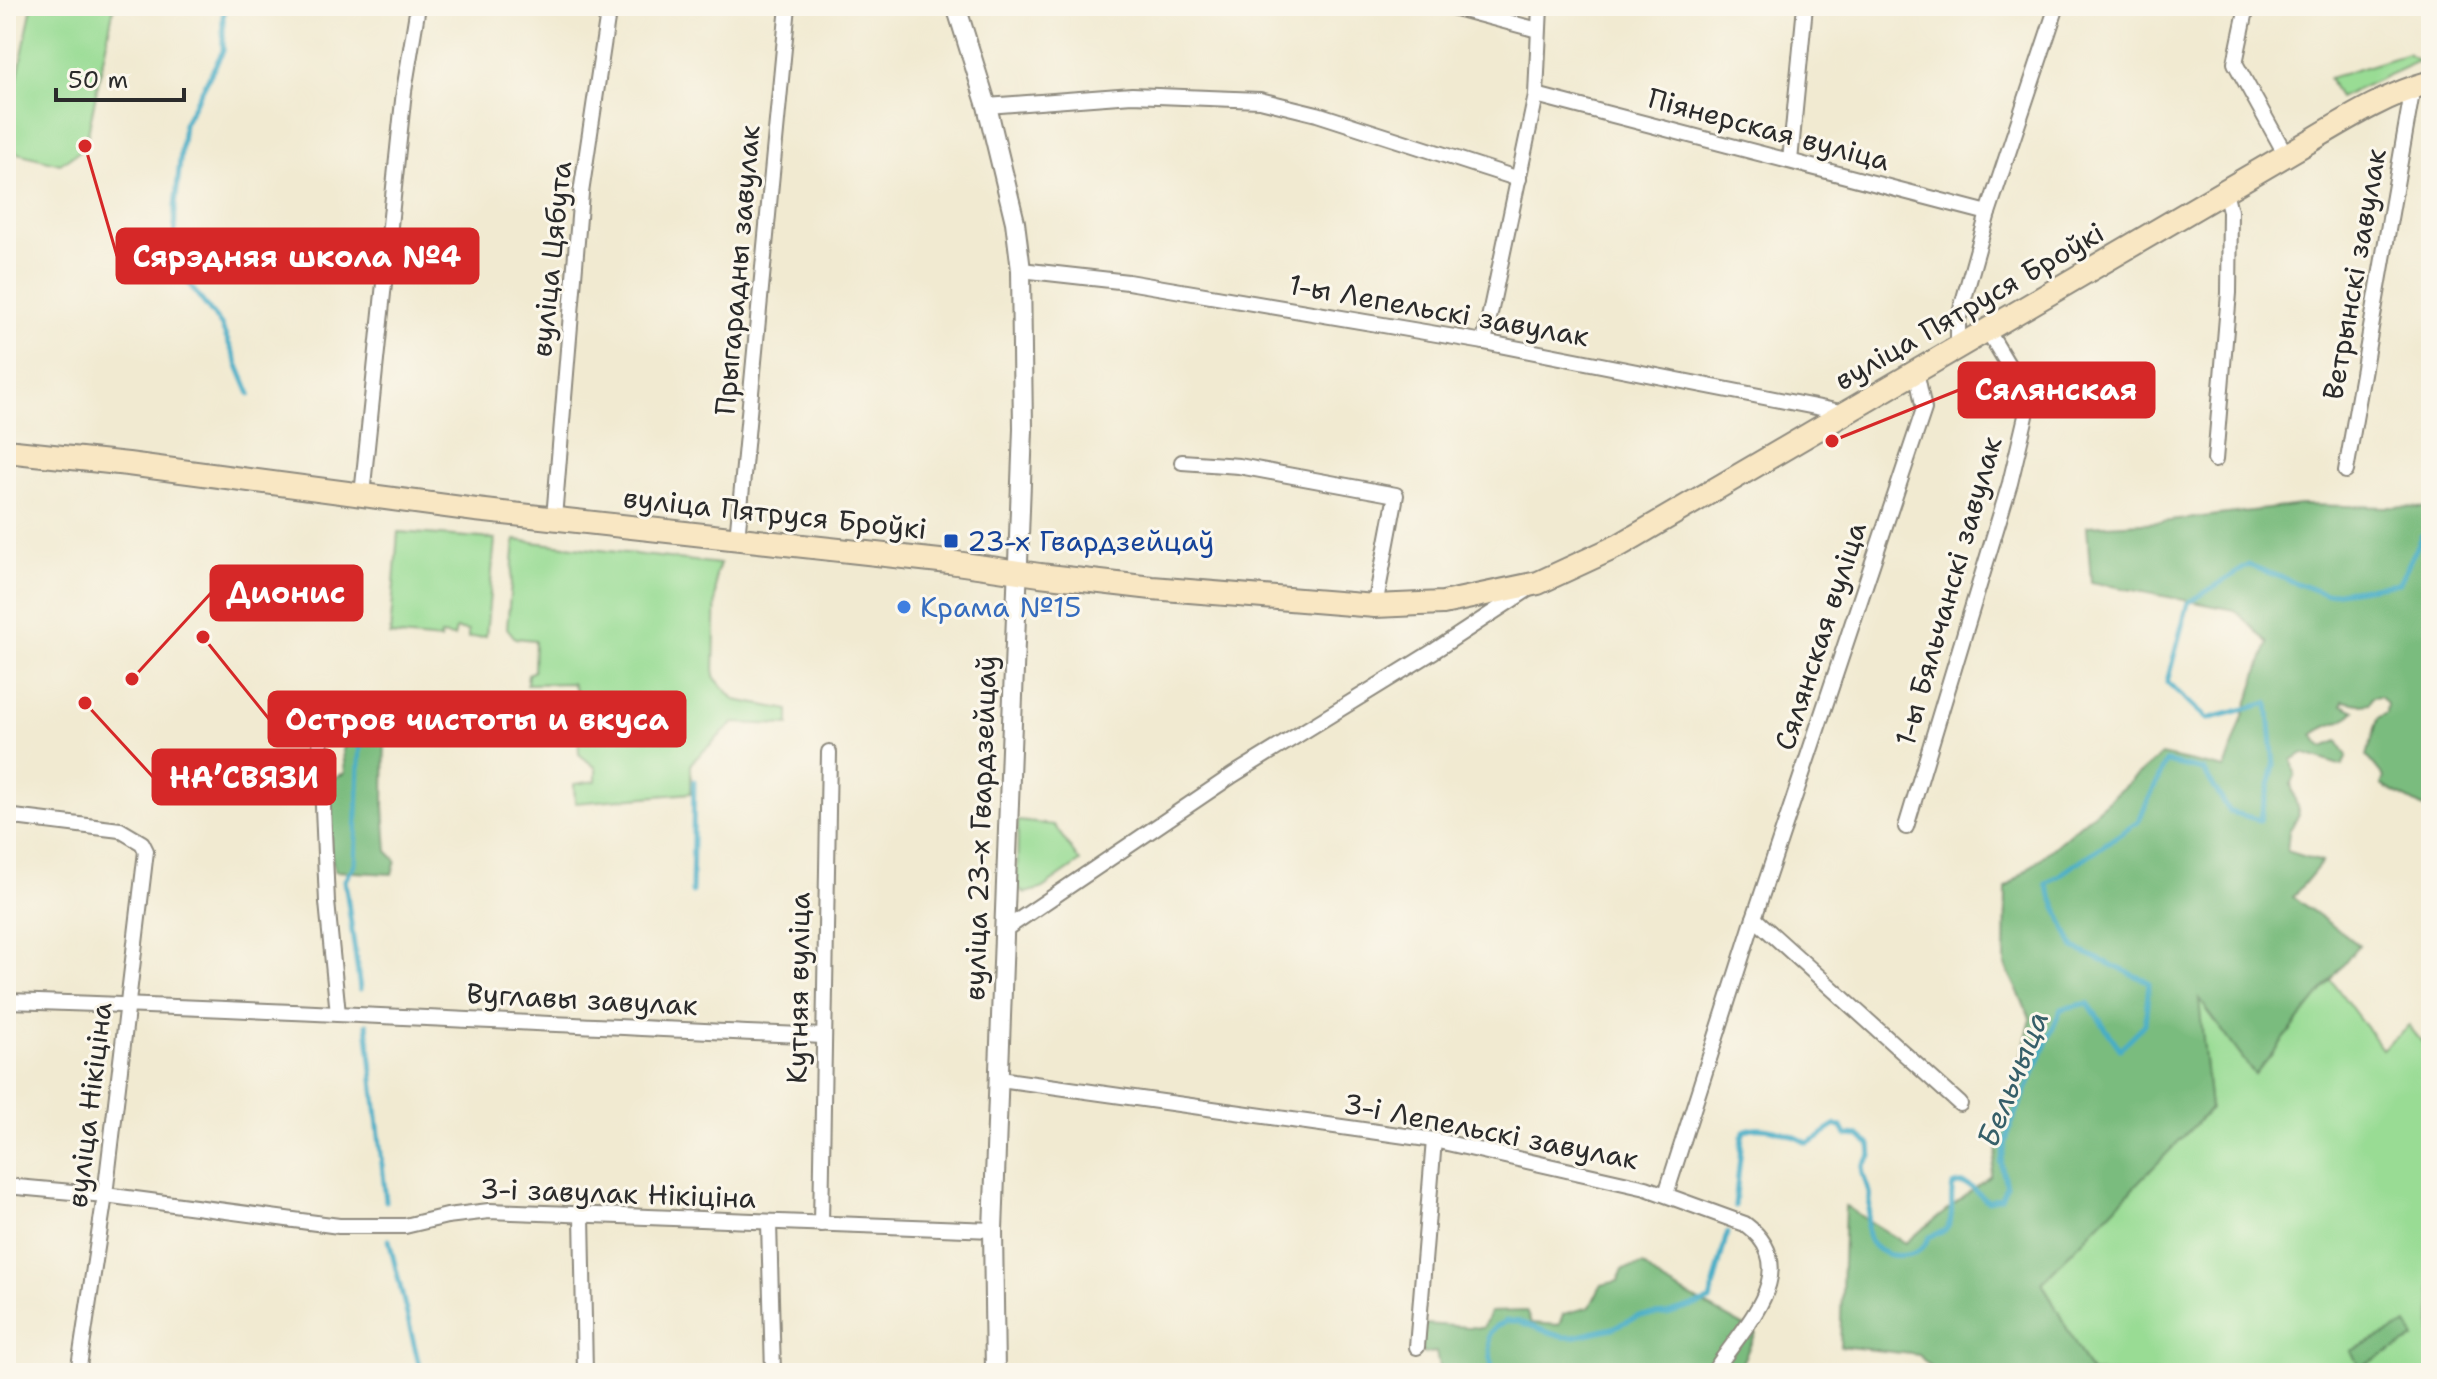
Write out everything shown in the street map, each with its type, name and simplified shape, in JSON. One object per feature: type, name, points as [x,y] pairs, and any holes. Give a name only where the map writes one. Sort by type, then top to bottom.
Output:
[{"type":"main road","name":"вуліца Пятруся Броўкі","points":[[6,451],[1152,588],[1375,606],[1443,603],[1538,583],[1620,545],[2286,155],[2368,109],[2422,85]]},
{"type":"street","points":[[362,495],[404,91],[418,6]]},
{"type":"street","name":"вуліца Цябута","points":[[554,518],[581,193],[609,6]]},
{"type":"street","name":"Прыгарадны завулак","points":[[737,539],[788,6]]},
{"type":"street","name":"вуліца 23-х Гвардзейцаў","points":[[956,6],[987,106],[1015,222],[1021,270],[1023,429],[993,1230],[995,1373]]},
{"type":"street","points":[[1448,6],[1538,30]]},
{"type":"street","points":[[1484,342],[1536,95],[1540,6]]},
{"type":"street","points":[[1790,161],[1805,6]]},
{"type":"street","points":[[1958,345],[1958,320],[1988,213],[2057,6]]},
{"type":"street","points":[[2247,6],[2235,63],[2286,155]]},
{"type":"street","name":"Ветрынскі завулак","points":[[2346,471],[2422,85]]},
{"type":"street","points":[[987,106],[1132,95],[1260,100],[1317,114],[1519,179]]},
{"type":"street","name":"Піянерская вуліца","points":[[1536,95],[1988,213]]},
{"type":"street","points":[[2215,460],[2229,293],[2230,211],[2225,191]]},
{"type":"street","name":"1-ы Лепельскі завулак","points":[[1021,270],[1128,282],[1484,342],[1846,413]]},
{"type":"street","name":"1-ы Бяльчанскі завулак","points":[[1906,827],[2010,483],[2026,416],[2013,373],[1986,328]]},
{"type":"street","name":"Сялянская вуліца","points":[[1666,1194],[1754,918],[1924,409],[1916,371]]},
{"type":"street","points":[[1182,462],[1239,466],[1396,495],[1375,606]]},
{"type":"street","name":"вуліца Пятруся Броўкі","points":[[1004,930],[1233,775],[1538,583]]},
{"type":"street","points":[[319,712],[327,902],[338,1014]]},
{"type":"street","name":"Кутняя вуліца","points":[[821,1224],[829,752]]},
{"type":"street","name":"вуліца Нікіціна","points":[[6,816],[120,830],[142,843],[147,861],[105,1195],[78,1373]]},
{"type":"street","points":[[1754,918],[1960,1104]]},
{"type":"street","name":"Вуглавы завулак","points":[[6,1001],[823,1036]]},
{"type":"street","name":"3-і Лепельскі завулак","points":[[1000,1079],[1434,1140],[1666,1194],[1745,1224],[1766,1245],[1771,1277],[1765,1296],[1713,1373]]},
{"type":"street","points":[[1417,1347],[1434,1140]]},
{"type":"street","name":"3-і завулак Нікіціна","points":[[6,1186],[105,1195],[339,1226],[405,1226],[447,1216],[489,1211],[993,1230]]},
{"type":"street","points":[[582,1215],[585,1373]]},
{"type":"street","points":[[769,1223],[773,1373]]},
{"type":"green space","points":[[32,6],[114,6],[85,148],[60,164],[17,153],[6,135]]},
{"type":"green space","points":[[2407,54],[2419,61],[2339,98],[2329,78]]},
{"type":"green space","points":[[2300,505],[2431,508],[2431,812],[2381,785],[2384,777],[2367,756],[2378,718],[2386,713],[2387,703],[2381,696],[2373,697],[2370,703],[2343,701],[2342,705],[2355,711],[2313,735],[2323,747],[2338,741],[2347,756],[2342,766],[2303,753],[2292,760],[2295,774],[2291,784],[2299,815],[2289,831],[2287,851],[2322,862],[2293,897],[2359,945],[2255,1075],[2199,999],[2210,1109],[2042,1282],[2091,1373],[1936,1373],[1919,1355],[1840,1346],[1845,1206],[1905,1243],[1991,1176],[2031,1019],[2005,965],[2006,888],[2161,755],[2225,769],[2268,643],[2235,610],[2091,582],[2087,526],[2162,522]]},
{"type":"green space","points":[[398,532],[495,539],[486,636],[468,638],[468,631],[456,629],[454,637],[441,635],[440,640],[390,635]]},
{"type":"green space","points":[[515,540],[720,564],[716,574],[714,677],[735,700],[789,710],[789,725],[733,723],[691,763],[691,793],[575,803],[574,784],[596,781],[596,768],[579,754],[577,694],[572,683],[527,684],[528,674],[534,671],[535,640],[515,638],[507,628]]},
{"type":"green space","points":[[374,713],[385,721],[387,851],[396,860],[392,874],[335,871],[329,837],[333,778],[345,773],[343,750],[353,718]]},
{"type":"green space","points":[[1018,821],[1054,825],[1080,862],[1041,889],[1025,893],[1019,889],[1017,882]]},
{"type":"green space","points":[[2331,980],[2382,1049],[2409,1026],[2431,1053],[2431,1373],[2091,1373],[2042,1282],[2210,1109],[2198,997],[2255,1075]]},
{"type":"green space","points":[[1643,1265],[1661,1281],[1756,1333],[1741,1365],[1725,1373],[1440,1373],[1436,1352],[1425,1354],[1419,1349],[1425,1324],[1483,1328],[1490,1312],[1526,1311],[1531,1323],[1559,1325],[1563,1314],[1590,1307],[1601,1285],[1618,1281],[1623,1269]]},
{"type":"green space","points":[[2407,1324],[2415,1339],[2359,1367],[2351,1351]]},
{"type":"waterway","points":[[227,6],[223,16],[223,51],[184,124],[175,207],[174,265],[221,325],[250,394]]},
{"type":"waterway","name":"Бельчыца","points":[[1735,1206],[1744,1131],[1767,1128],[1807,1143],[1837,1125],[1846,1135],[1860,1136],[1870,1145],[1871,1156],[1863,1168],[1870,1201],[1868,1235],[1874,1246],[1885,1253],[1899,1256],[1914,1253],[1923,1247],[1929,1237],[1947,1229],[1951,1218],[1953,1186],[1968,1185],[1988,1201],[2001,1198],[2006,1186],[2001,1163],[2009,1130],[2061,1009],[2088,1003],[2120,1049],[2145,1024],[2149,982],[2074,948],[2046,884],[2138,822],[2166,762],[2203,770],[2230,812],[2260,820],[2274,766],[2268,703],[2207,719],[2167,682],[2188,603],[2249,565],[2325,594],[2399,583],[2423,535],[2431,535]]},
{"type":"waterway","points":[[360,989],[345,880],[355,864],[361,715]]},
{"type":"waterway","points":[[692,892],[694,781]]},
{"type":"waterway","points":[[367,1024],[386,1201]]},
{"type":"waterway","name":"Бельчыца","points":[[1492,1373],[1489,1336],[1496,1326],[1506,1321],[1517,1321],[1562,1337],[1573,1337],[1613,1328],[1638,1316],[1667,1314],[1710,1301],[1727,1233]]},
{"type":"waterway","points":[[389,1240],[421,1373]]},
{"type":"place","name":"Сярэдняя школа №4","points":[[85,146]]},
{"type":"place","name":"Сялянская","points":[[1832,441]]},
{"type":"place","name":"23-х Гвардзейцаў","points":[[951,541]]},
{"type":"place","name":"Крама №15","points":[[904,607]]},
{"type":"place","name":"Остров чистоты и вкуса","points":[[203,637]]},
{"type":"place","name":"Дионис","points":[[132,679]]},
{"type":"place","name":"НАʼСВЯЗИ","points":[[85,703]]}]
